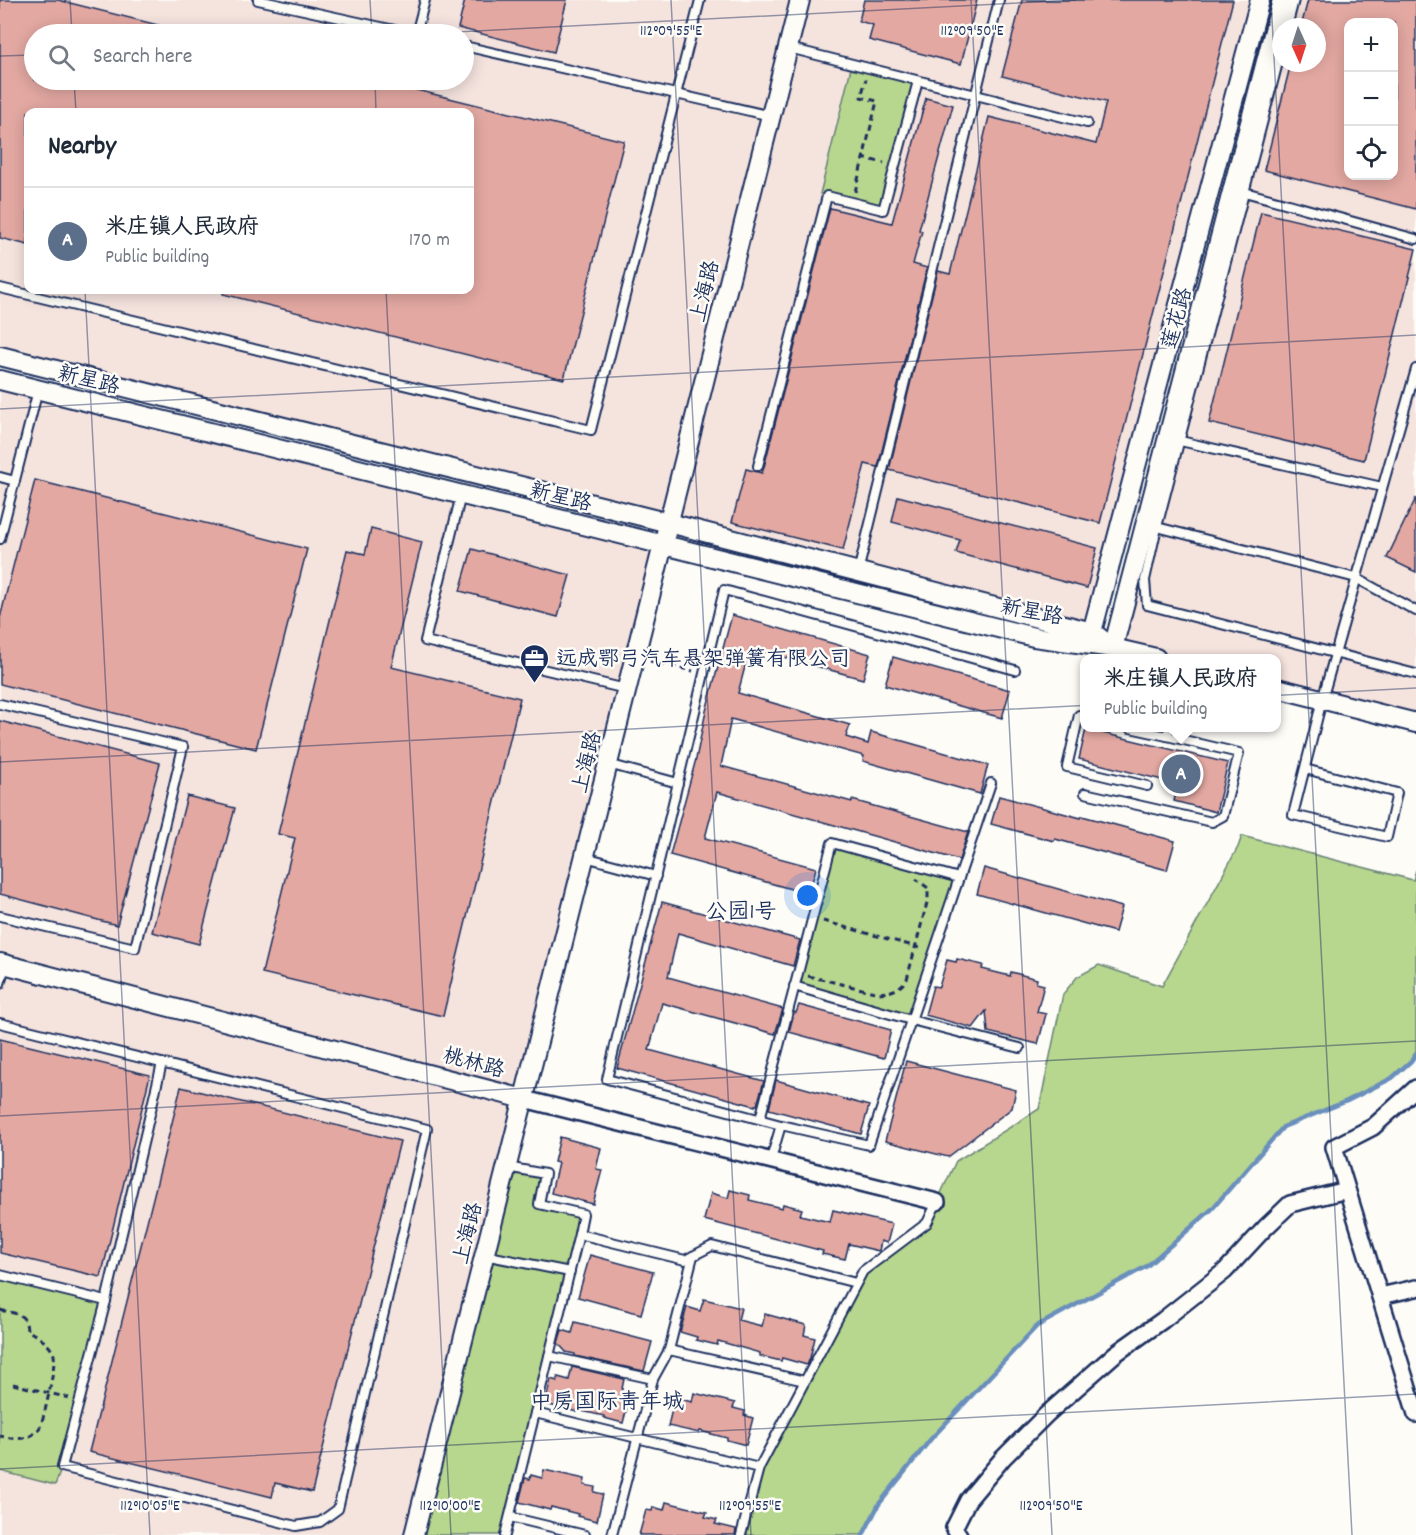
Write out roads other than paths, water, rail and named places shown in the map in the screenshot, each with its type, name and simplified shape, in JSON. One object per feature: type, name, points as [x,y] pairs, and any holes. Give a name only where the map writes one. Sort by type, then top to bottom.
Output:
[{"type":"street","name":"上海路","points":[[414,1535],[800,0]]},
{"type":"street","name":"莲花路","points":[[1092,632],[1260,0]]},
{"type":"street","name":"莲花路","points":[[1113,648],[1151,525],[1174,440],[1238,190],[1282,0]]},
{"type":"street","name":"新星路","points":[[0,356],[669,523],[1092,632]]},
{"type":"street","name":"新星路","points":[[0,380],[1034,637],[1139,654]]},
{"type":"street","points":[[1092,632],[1113,648]]},
{"type":"street","points":[[1281,689],[1416,723]]},
{"type":"street","name":"桃林路","points":[[3,963],[524,1099],[937,1202]]},
{"type":"street","points":[[1416,1088],[1373,1127],[1334,1147],[1416,1414]]},
{"type":"street","points":[[959,1535],[954,1528],[968,1500],[1003,1458],[1047,1414],[1115,1354],[1225,1271],[1290,1204],[1347,1190]]},
{"type":"street","points":[[1380,1296],[1416,1288]]},
{"type":"lane","points":[[258,0],[368,24]]},
{"type":"lane","points":[[417,24],[425,0]]},
{"type":"lane","points":[[25,294],[591,430],[700,0]]},
{"type":"lane","points":[[858,572],[999,0]]},
{"type":"lane","points":[[1289,18],[1294,0]]},
{"type":"lane","points":[[474,48],[771,116]]},
{"type":"lane","points":[[788,48],[1087,123]]},
{"type":"lane","points":[[1275,72],[1238,190],[1416,239]]},
{"type":"lane","points":[[758,466],[827,196],[883,210],[918,81]]},
{"type":"lane","points":[[0,288],[24,294]]},
{"type":"lane","points":[[1305,769],[1397,793],[1387,837],[1293,815],[1322,700],[1416,369]]},
{"type":"lane","points":[[0,539],[38,390]]},
{"type":"lane","points":[[1174,440],[1382,487]]},
{"type":"lane","points":[[0,477],[15,481]]},
{"type":"lane","points":[[461,495],[425,641],[627,690]]},
{"type":"lane","points":[[1416,612],[1356,578],[1151,525],[1146,580],[1147,605],[1416,674]]},
{"type":"lane","points":[[991,783],[869,1145],[781,1125],[607,1079],[724,590],[1015,670]]},
{"type":"lane","points":[[0,704],[183,747],[135,948],[0,916]]},
{"type":"lane","points":[[1080,716],[1067,767],[1147,786]]},
{"type":"lane","points":[[1085,793],[1212,822],[1223,816],[1239,753],[1168,732]]},
{"type":"lane","points":[[608,764],[678,783]]},
{"type":"lane","points":[[760,1119],[832,843],[959,878]]},
{"type":"lane","points":[[585,856],[656,876]]},
{"type":"lane","points":[[0,984],[3,963]]},
{"type":"lane","points":[[794,986],[911,1020],[1020,1048]]},
{"type":"lane","points":[[0,1023],[162,1063],[427,1129],[338,1509],[320,1522],[296,1526],[62,1467],[106,1301],[162,1063]]},
{"type":"lane","points":[[771,1160],[781,1125]]},
{"type":"lane","points":[[505,1535],[583,1214],[539,1204],[545,1174],[507,1167]]},
{"type":"lane","points":[[741,1535],[759,1468],[863,1270],[927,1223],[937,1202]]},
{"type":"lane","points":[[579,1234],[685,1260],[712,1246],[856,1283]]},
{"type":"lane","points":[[484,1255],[570,1272]]},
{"type":"lane","points":[[612,1535],[652,1379],[669,1350],[693,1256]]},
{"type":"lane","points":[[0,1275],[106,1301]]},
{"type":"lane","points":[[669,1350],[805,1381]]},
{"type":"lane","points":[[549,1356],[652,1379]]},
{"type":"lane","points":[[535,1413],[759,1468]]},
{"type":"lane","points":[[510,1516],[585,1535]]},
{"type":"waterway","points":[[863,1535],[879,1504],[930,1440],[1037,1326],[1147,1266],[1212,1209],[1283,1127],[1347,1101],[1392,1078],[1416,1054]]},
{"type":"place","name":"远成鄂弓汽车悬架弹簧有限公司","points":[[535,684]]},
{"type":"place","name":"米庄镇人民政府","points":[[1181,774]]},
{"type":"district","name":"公园1号","points":[[741,910]]},
{"type":"district","name":"中房国际青年城","points":[[607,1400]]}]
